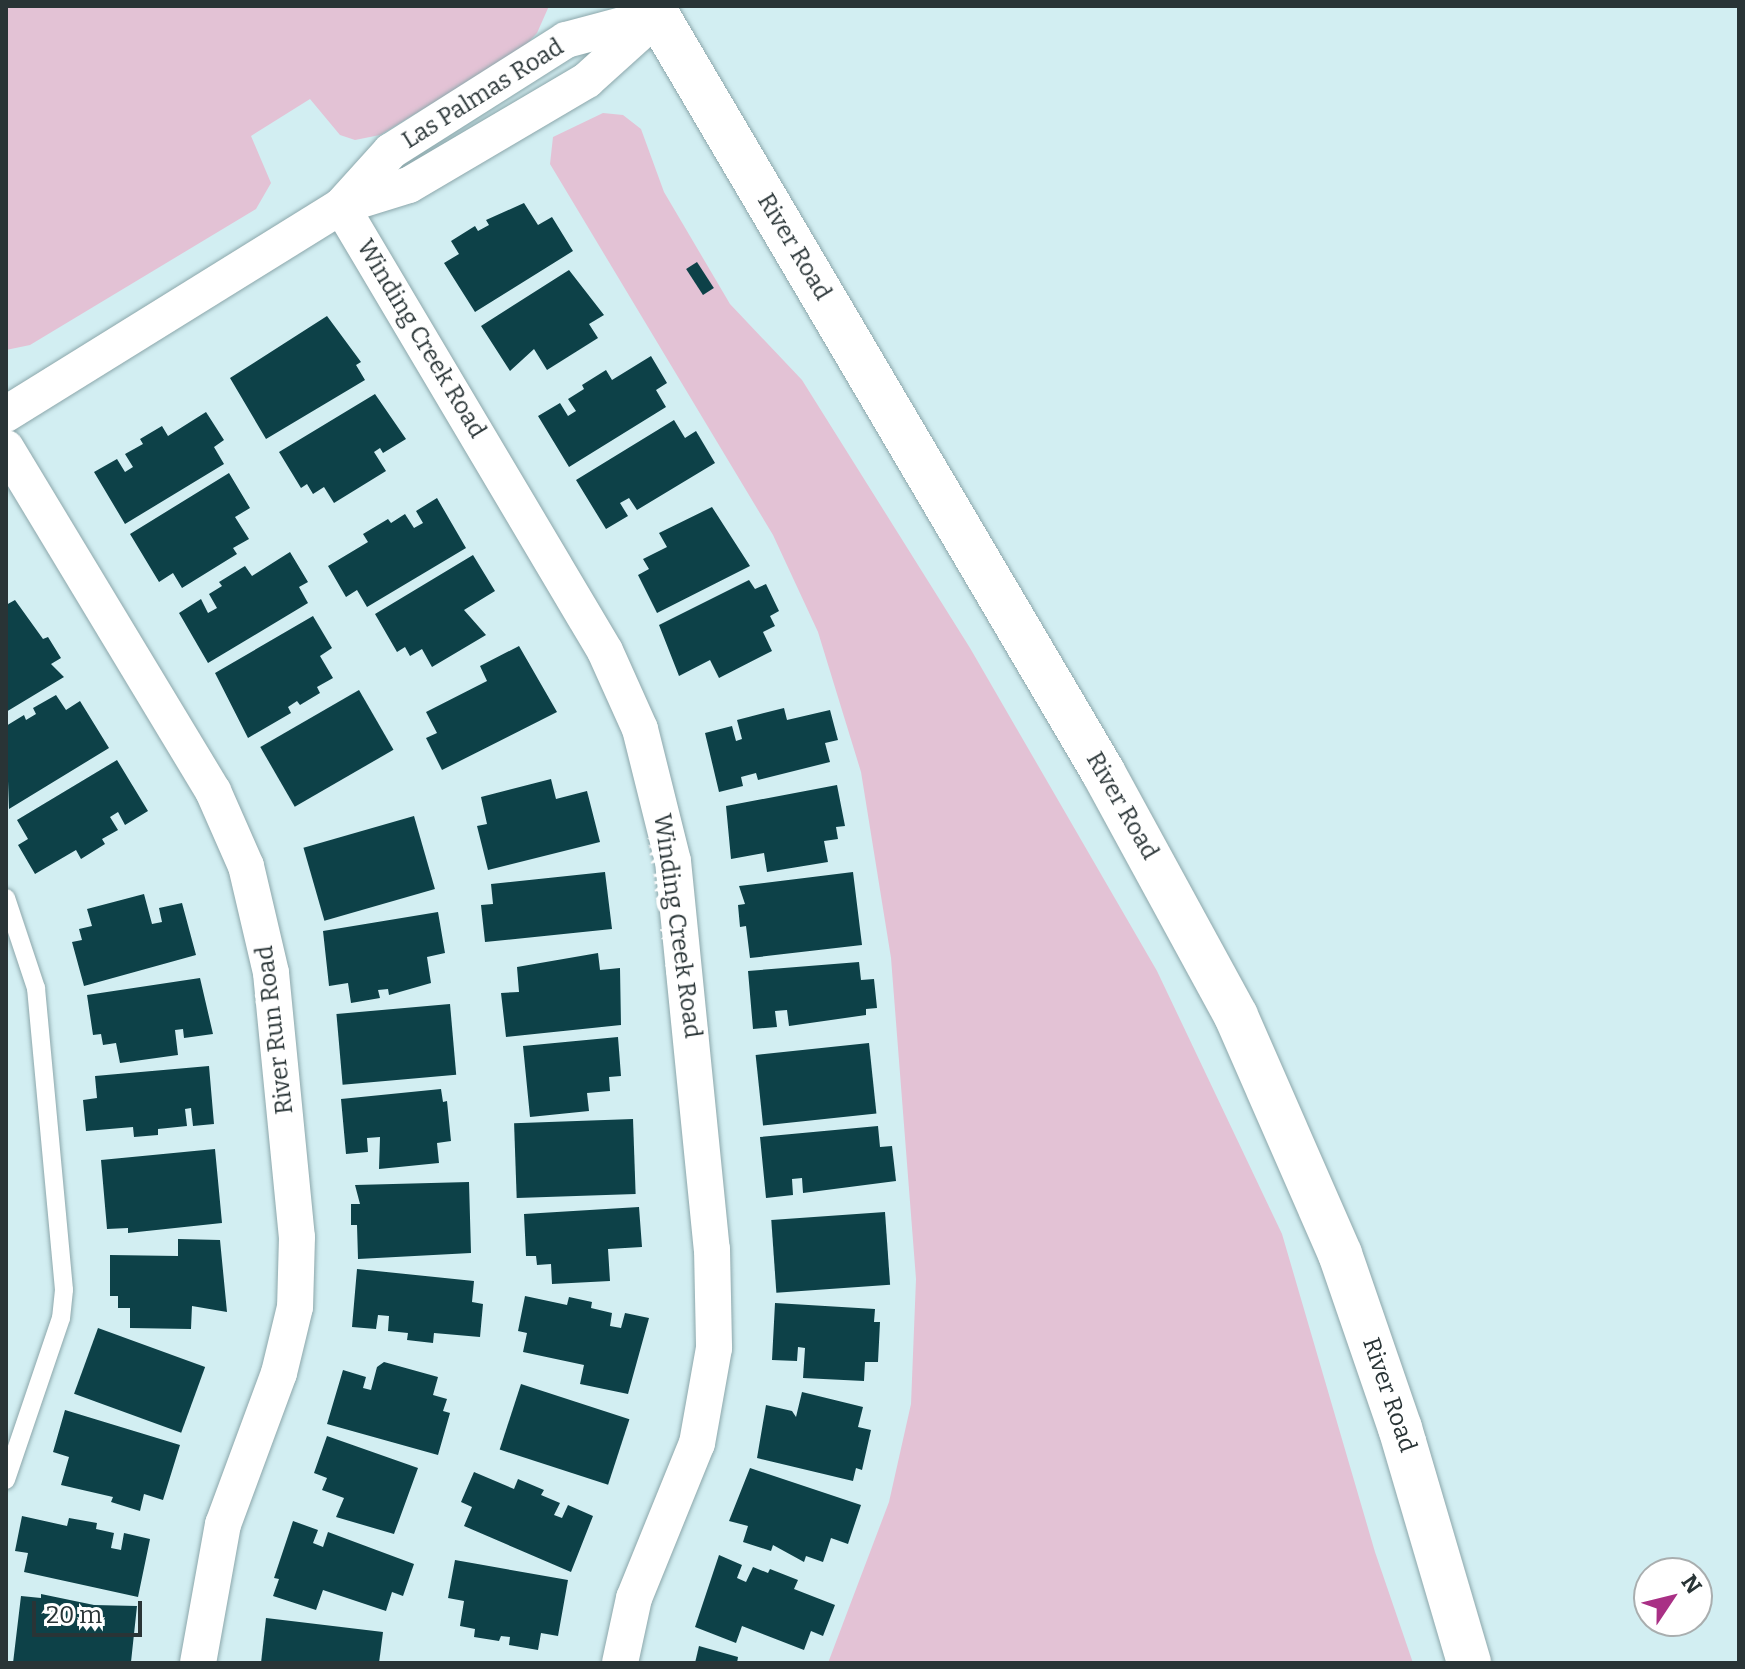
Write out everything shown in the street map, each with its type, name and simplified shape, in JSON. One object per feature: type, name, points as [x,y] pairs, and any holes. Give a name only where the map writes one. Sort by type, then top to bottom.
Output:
[{"type":"main road","name":"River Road","points":[[655,11],[1103,772],[1236,1016],[1340,1254],[1418,1483],[1469,1663]]},
{"type":"street","name":"Las Palmas Road","points":[[6,414],[341,206],[409,185],[574,89],[655,11]]},
{"type":"street","name":"Winding Creek Road","points":[[341,206],[605,651],[640,729],[673,861],[712,1249],[714,1348],[697,1443],[634,1598],[620,1663]]},
{"type":"street","name":"River Run Road","points":[[6,448],[213,791],[246,866],[271,973],[297,1237],[295,1307],[279,1373],[223,1524],[198,1663]]},
{"type":"lane","points":[[6,898],[36,988],[64,1290],[61,1318],[6,1480]]},
{"type":"shaded area","points":[[6,6],[549,6],[537,33],[521,50],[380,135],[355,140],[340,135],[310,99],[251,136],[271,183],[256,209],[30,345],[6,350]]},
{"type":"shaded area","points":[[603,113],[623,115],[641,129],[664,192],[730,304],[802,380],[970,648],[1157,971],[1282,1234],[1375,1552],[1413,1663],[828,1663],[889,1502],[911,1404],[916,1279],[891,958],[861,772],[818,632],[773,535],[550,164],[553,137]]},
{"type":"building","points":[[524,203],[538,225],[552,217],[573,251],[475,312],[444,263],[459,254],[451,241],[475,226],[478,231],[489,225],[486,220]]},
{"type":"building","points":[[697,262],[714,288],[703,295],[686,269]]},
{"type":"building","points":[[569,270],[604,315],[589,324],[598,338],[547,370],[534,349],[510,371],[481,326]]},
{"type":"building","points":[[327,316],[361,362],[356,365],[365,380],[266,439],[230,378]]},
{"type":"building","points":[[651,356],[667,383],[656,390],[666,407],[569,467],[538,416],[560,403],[568,416],[576,411],[568,399],[584,389],[582,385],[606,370],[612,380]]},
{"type":"building","points":[[375,394],[406,439],[383,453],[380,448],[374,452],[386,471],[334,503],[324,487],[313,494],[307,484],[301,488],[279,452]]},
{"type":"building","points":[[206,412],[224,440],[214,447],[224,464],[125,524],[94,472],[117,459],[125,472],[133,467],[125,454],[143,444],[140,439],[162,426],[168,436]]},
{"type":"building","points":[[674,420],[685,438],[696,431],[715,463],[637,510],[629,498],[620,503],[628,516],[606,529],[576,480]]},
{"type":"building","points":[[229,473],[250,508],[235,517],[249,539],[233,548],[237,554],[182,588],[173,573],[159,582],[130,534]]},
{"type":"building","points":[[437,498],[466,548],[367,607],[357,590],[346,597],[328,566],[368,542],[363,534],[388,519],[391,523],[405,514],[414,528],[423,523],[416,511]]},
{"type":"building","points":[[712,507],[750,566],[657,613],[638,575],[649,569],[643,559],[667,547],[659,533]]},
{"type":"building","points":[[290,552],[308,582],[299,587],[308,603],[208,663],[179,613],[201,599],[208,613],[217,608],[209,594],[222,586],[219,582],[245,566],[252,576]]},
{"type":"building","points":[[473,555],[495,591],[464,610],[486,635],[432,667],[422,649],[410,656],[405,647],[397,652],[375,614]]},
{"type":"building","points":[[749,580],[755,589],[766,584],[779,611],[770,616],[775,626],[763,632],[772,651],[719,678],[710,660],[679,676],[659,625]]},
{"type":"building","points":[[15,600],[43,639],[48,637],[61,658],[51,664],[64,677],[6,712],[6,605]]},
{"type":"building","points":[[313,616],[332,648],[320,656],[333,678],[317,687],[320,693],[300,705],[297,701],[288,707],[291,713],[248,738],[215,673]]},
{"type":"building","points":[[519,646],[557,712],[442,770],[426,738],[437,733],[426,712],[487,681],[480,666]]},
{"type":"building","points":[[359,690],[394,750],[295,807],[260,747]]},
{"type":"building","points":[[56,695],[66,710],[80,701],[109,748],[9,809],[6,726],[24,715],[26,720],[36,714],[33,708]]},
{"type":"building","points":[[784,708],[787,720],[830,710],[838,740],[825,743],[830,762],[758,780],[756,773],[741,777],[743,786],[719,792],[705,733],[732,726],[736,741],[742,739],[737,720]]},
{"type":"building","points":[[117,760],[148,811],[125,825],[118,812],[110,817],[118,830],[102,839],[105,844],[81,859],[76,850],[35,874],[18,845],[28,839],[17,820]]},
{"type":"building","points":[[551,779],[556,799],[587,791],[600,842],[488,870],[477,826],[487,824],[481,797]]},
{"type":"building","points":[[837,785],[845,826],[836,827],[838,839],[824,841],[828,862],[767,872],[764,853],[731,859],[726,806]]},
{"type":"building","points":[[414,816],[435,889],[324,921],[303,848]]},
{"type":"building","points":[[605,872],[612,929],[485,942],[481,905],[493,904],[491,884]]},
{"type":"building","points":[[853,872],[862,945],[750,958],[746,926],[740,927],[738,905],[745,904],[739,886]]},
{"type":"building","points":[[144,894],[152,924],[162,922],[159,908],[182,903],[196,955],[84,986],[72,942],[82,940],[79,929],[92,926],[87,909]]},
{"type":"building","points":[[438,912],[445,953],[427,957],[431,983],[389,995],[388,989],[378,990],[380,998],[351,1003],[348,983],[329,986],[323,931]]},
{"type":"building","points":[[598,953],[600,970],[620,968],[621,1025],[506,1037],[501,993],[519,992],[517,967]]},
{"type":"building","points":[[859,962],[861,980],[874,979],[877,1008],[866,1009],[866,1015],[789,1026],[787,1010],[775,1011],[777,1027],[753,1029],[748,971]]},
{"type":"building","points":[[200,978],[213,1034],[184,1038],[183,1029],[175,1030],[178,1055],[120,1063],[116,1043],[103,1045],[101,1034],[93,1035],[87,995]]},
{"type":"building","points":[[450,1004],[456,1075],[343,1085],[336,1014]]},
{"type":"building","points":[[618,1037],[621,1076],[609,1077],[610,1091],[587,1093],[589,1111],[530,1117],[523,1046]]},
{"type":"building","points":[[869,1043],[876,1114],[763,1126],[756,1055]]},
{"type":"building","points":[[209,1066],[214,1124],[193,1126],[191,1108],[185,1109],[187,1126],[158,1129],[158,1135],[134,1137],[133,1127],[86,1131],[83,1100],[97,1098],[95,1076]]},
{"type":"building","points":[[441,1089],[443,1102],[447,1101],[451,1141],[437,1143],[439,1163],[379,1169],[380,1137],[367,1138],[368,1152],[346,1154],[341,1099]]},
{"type":"building","points":[[633,1119],[636,1194],[517,1198],[514,1123]]},
{"type":"building","points":[[878,1126],[880,1147],[892,1146],[896,1181],[803,1193],[802,1178],[792,1179],[793,1195],[766,1198],[760,1137]]},
{"type":"building","points":[[215,1149],[222,1223],[128,1233],[128,1228],[107,1229],[101,1160]]},
{"type":"building","points":[[469,1182],[471,1253],[358,1259],[357,1225],[351,1225],[351,1204],[360,1204],[355,1185]]},
{"type":"building","points":[[639,1207],[642,1247],[608,1249],[610,1281],[552,1284],[551,1264],[537,1265],[536,1256],[526,1256],[524,1214]]},
{"type":"building","points":[[885,1212],[890,1285],[776,1293],[771,1220]]},
{"type":"building","points":[[178,1239],[220,1240],[227,1312],[192,1306],[191,1329],[130,1328],[130,1308],[118,1308],[118,1296],[110,1296],[110,1255],[178,1256]]},
{"type":"building","points":[[357,1269],[474,1281],[472,1302],[483,1304],[480,1337],[434,1333],[433,1343],[407,1340],[408,1333],[388,1331],[389,1316],[378,1315],[376,1329],[352,1327]]},
{"type":"building","points":[[525,1296],[567,1305],[569,1297],[592,1302],[591,1308],[612,1313],[610,1326],[621,1328],[625,1313],[649,1318],[628,1394],[580,1384],[584,1365],[523,1352],[527,1333],[518,1331]]},
{"type":"building","points":[[775,1303],[875,1309],[874,1322],[880,1322],[878,1362],[865,1362],[864,1381],[803,1378],[805,1348],[798,1347],[797,1361],[772,1360]]},
{"type":"building","points":[[98,1328],[205,1367],[181,1433],[74,1394]]},
{"type":"building","points":[[384,1362],[438,1377],[433,1395],[447,1399],[443,1411],[450,1413],[438,1455],[327,1424],[343,1370],[366,1377],[363,1388],[371,1390],[377,1367]]},
{"type":"building","points":[[521,1384],[629,1419],[608,1485],[500,1450]]},
{"type":"building","points":[[802,1392],[863,1407],[858,1427],[871,1430],[862,1470],[856,1468],[853,1481],[757,1458],[766,1405],[792,1411],[796,1417]]},
{"type":"building","points":[[65,1410],[180,1445],[163,1500],[144,1494],[140,1511],[111,1502],[113,1497],[61,1485],[69,1457],[53,1452]]},
{"type":"building","points":[[327,1436],[418,1468],[394,1534],[336,1517],[344,1498],[322,1490],[327,1478],[314,1473]]},
{"type":"building","points":[[750,1468],[861,1505],[848,1544],[831,1538],[823,1562],[806,1556],[804,1562],[773,1545],[771,1551],[743,1542],[748,1526],[729,1521]]},
{"type":"building","points":[[474,1472],[514,1489],[518,1479],[544,1490],[541,1495],[560,1503],[554,1515],[562,1518],[568,1505],[593,1516],[571,1572],[464,1526],[472,1507],[461,1502]]},
{"type":"building","points":[[22,1516],[67,1526],[69,1518],[97,1523],[96,1529],[114,1533],[111,1548],[121,1550],[124,1533],[150,1539],[138,1597],[24,1572],[28,1553],[15,1551]]},
{"type":"building","points":[[293,1521],[318,1530],[313,1543],[323,1547],[328,1532],[414,1564],[403,1596],[392,1592],[386,1611],[323,1590],[316,1610],[273,1596],[279,1579],[274,1578]]},
{"type":"building","points":[[719,1555],[742,1565],[737,1578],[746,1582],[753,1567],[768,1573],[770,1569],[798,1580],[794,1589],[835,1605],[823,1636],[811,1631],[804,1650],[742,1626],[736,1643],[695,1627]]},
{"type":"building","points":[[455,1560],[568,1580],[558,1636],[541,1633],[538,1650],[509,1645],[510,1637],[501,1636],[499,1641],[474,1637],[475,1629],[460,1626],[464,1601],[448,1598]]},
{"type":"building","points":[[41,1594],[94,1605],[137,1606],[131,1662],[13,1663],[21,1596],[41,1598]]},
{"type":"building","points":[[266,1618],[383,1632],[379,1663],[261,1663]]},
{"type":"building","points":[[699,1646],[738,1657],[737,1663],[695,1663]]}]
